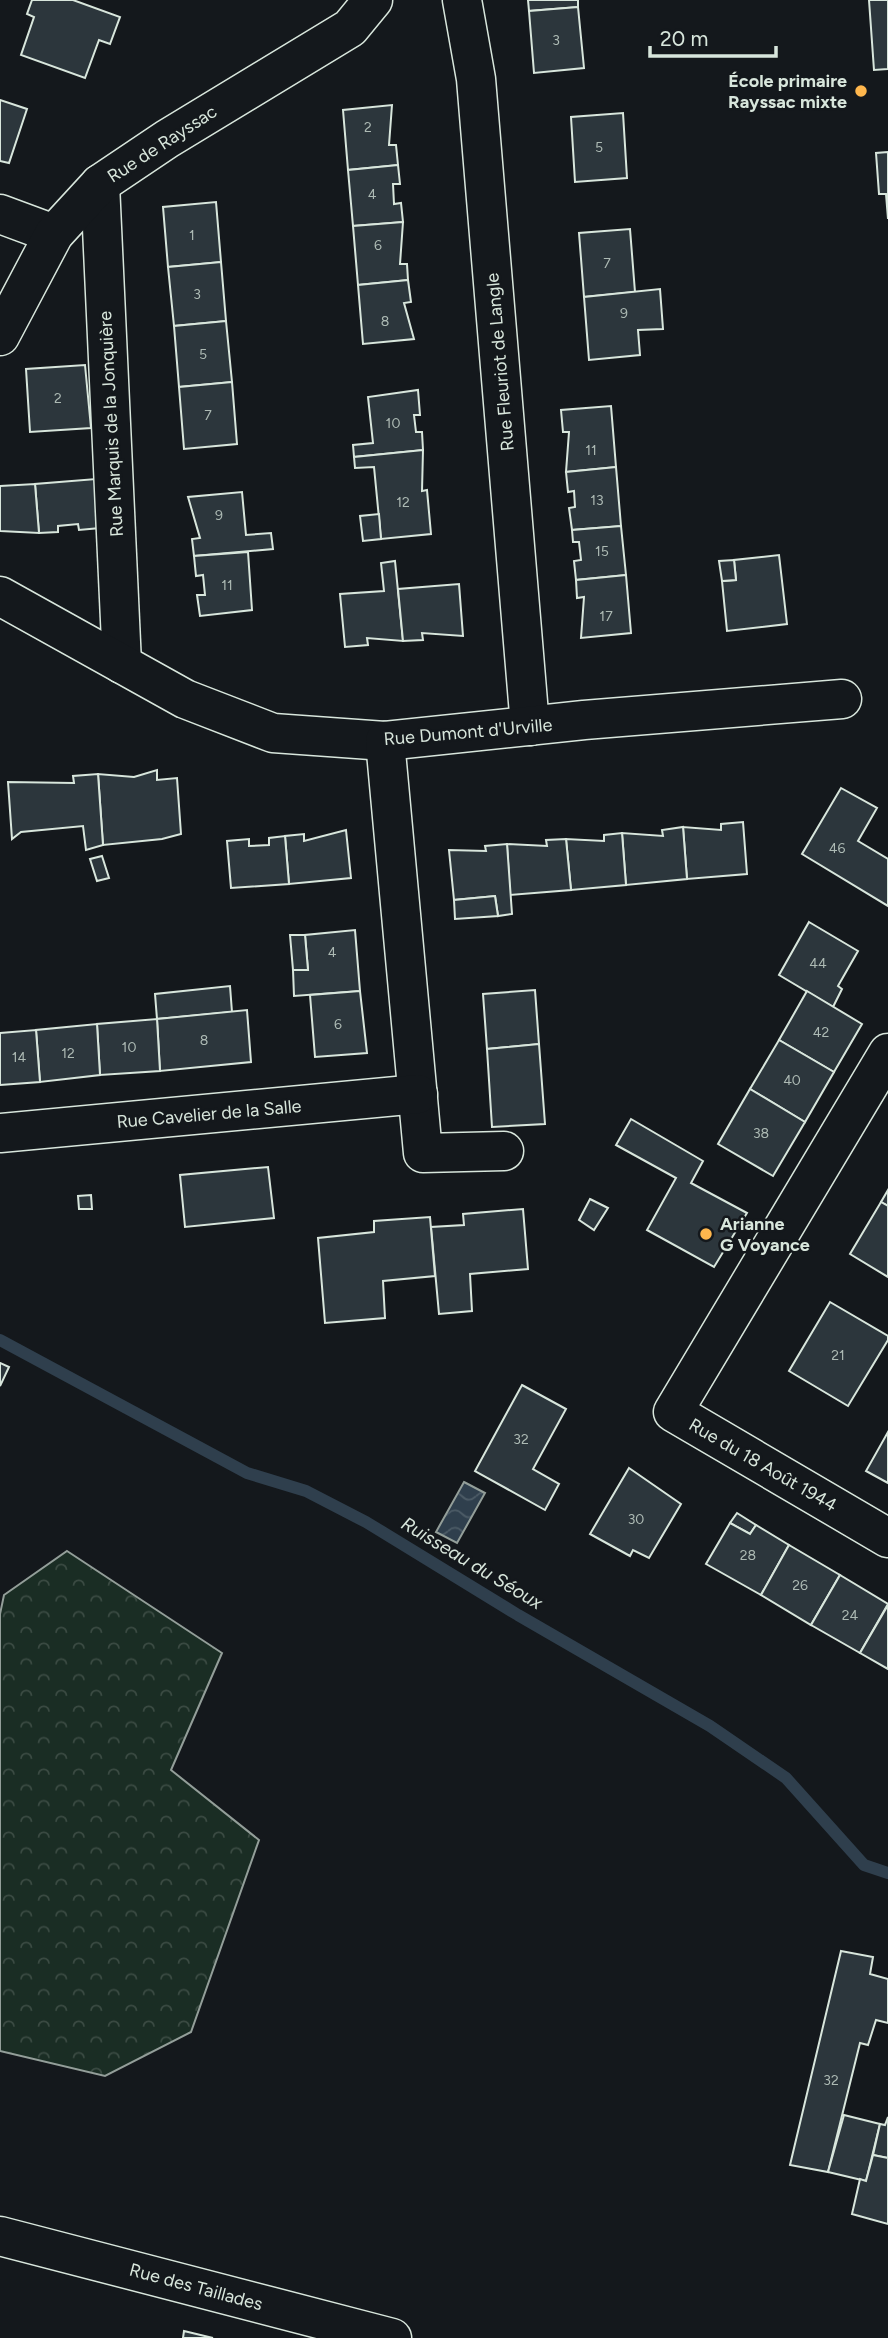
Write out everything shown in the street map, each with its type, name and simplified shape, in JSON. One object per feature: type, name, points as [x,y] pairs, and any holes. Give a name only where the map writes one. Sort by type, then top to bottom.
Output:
[{"type":"street","name":"Rue de Rayssac","points":[[0,336],[54,234],[100,184],[167,139],[350,27],[373,0]]},
{"type":"street","name":"Rue Fleuriot de Langle","points":[[462,0],[476,79],[530,726]]},
{"type":"street","name":"Rue Marquis de la Jonquière","points":[[100,184],[122,664]]},
{"type":"street","points":[[0,215],[54,234]]},
{"type":"street","name":"Rue Dumont d'Urville","points":[[0,596],[185,699],[274,733],[385,741],[842,699]]},
{"type":"street","points":[[385,741],[423,1153],[504,1151]]},
{"type":"street","name":"Rue du 18 Août 1944","points":[[888,1053],[673,1412],[888,1538]]},
{"type":"street","name":"Rue Cavelier de la Salle","points":[[0,1133],[418,1094]]},
{"type":"street","name":"Rue des Taillades","points":[[0,2236],[391,2338]]},
{"type":"green space","points":[[67,1551],[222,1653],[171,1770],[259,1840],[191,2032],[105,2076],[0,2051],[0,1614],[4,1595]]},
{"type":"water","points":[[464,1482],[485,1493],[457,1543],[436,1532]]},
{"type":"building","points":[[32,0],[73,0],[120,17],[110,44],[99,40],[85,78],[21,55],[34,17],[27,14]]},
{"type":"building","points":[[528,0],[578,0],[578,7],[529,11]]},
{"type":"building","points":[[869,0],[888,0],[888,69],[874,70]]},
{"type":"building","points":[[578,7],[584,68],[534,73],[529,11]]},
{"type":"building","points":[[0,100],[27,109],[9,163],[0,161]]},
{"type":"building","points":[[392,105],[389,145],[396,145],[398,165],[348,170],[343,110]]},
{"type":"building","points":[[623,113],[627,178],[575,182],[571,117]]},
{"type":"building","points":[[888,152],[888,219],[886,194],[879,194],[876,153]]},
{"type":"building","points":[[398,165],[400,184],[393,184],[394,204],[401,203],[403,222],[353,226],[348,170]]},
{"type":"building","points":[[216,202],[221,262],[168,267],[163,207]]},
{"type":"building","points":[[403,222],[400,264],[407,264],[408,280],[358,285],[353,226]]},
{"type":"building","points":[[630,229],[635,292],[584,297],[579,233]]},
{"type":"building","points":[[221,262],[226,321],[174,326],[168,267]]},
{"type":"building","points":[[408,280],[411,302],[404,303],[414,339],[363,344],[358,285]]},
{"type":"building","points":[[660,289],[663,329],[638,330],[640,355],[589,360],[584,297]]},
{"type":"building","points":[[226,321],[232,382],[179,387],[174,326]]},
{"type":"building","points":[[85,365],[91,428],[30,432],[26,369]]},
{"type":"building","points":[[232,382],[237,444],[184,449],[179,387]]},
{"type":"building","points":[[418,390],[420,415],[414,415],[416,432],[422,432],[423,450],[354,457],[353,445],[373,443],[368,397]]},
{"type":"building","points":[[611,406],[616,467],[566,472],[569,432],[563,432],[561,410]]},
{"type":"building","points":[[423,450],[422,491],[427,490],[431,534],[381,539],[374,467],[355,468],[354,457]]},
{"type":"building","points":[[616,467],[621,526],[572,530],[569,508],[575,507],[574,491],[568,492],[566,472]]},
{"type":"building","points":[[96,479],[100,528],[79,530],[78,524],[58,526],[58,532],[39,533],[35,484]]},
{"type":"building","points":[[35,484],[39,533],[0,531],[0,486]]},
{"type":"building","points":[[242,492],[246,535],[271,533],[273,549],[194,556],[192,539],[200,538],[188,497]]},
{"type":"building","points":[[379,514],[381,539],[363,541],[360,516]]},
{"type":"building","points":[[621,526],[626,575],[576,580],[574,561],[581,560],[579,542],[573,542],[572,530]]},
{"type":"building","points":[[248,552],[252,610],[200,616],[197,595],[205,595],[203,575],[196,576],[194,556]]},
{"type":"building","points":[[779,555],[787,624],[727,631],[722,581],[736,580],[734,560]]},
{"type":"building","points":[[734,560],[736,580],[722,581],[719,561]]},
{"type":"building","points":[[395,561],[403,641],[367,638],[368,645],[345,647],[340,594],[384,591],[381,563]]},
{"type":"building","points":[[626,575],[631,633],[581,638],[584,597],[577,598],[576,580]]},
{"type":"building","points":[[459,584],[463,636],[422,633],[423,640],[403,641],[398,589]]},
{"type":"building","points":[[157,770],[157,780],[177,778],[181,834],[162,839],[103,845],[98,774],[134,777]]},
{"type":"building","points":[[98,774],[103,845],[86,850],[83,826],[21,832],[12,839],[8,782],[74,783],[73,776]]},
{"type":"building","points":[[841,788],[877,808],[858,841],[888,859],[888,906],[802,854]]},
{"type":"building","points":[[743,822],[747,874],[687,879],[683,827],[721,830],[721,824]]},
{"type":"building","points":[[683,827],[687,879],[626,885],[622,833],[663,836],[662,830]]},
{"type":"building","points":[[346,830],[351,878],[289,884],[285,836],[304,834],[304,841]]},
{"type":"building","points":[[622,833],[626,885],[571,890],[566,839],[604,841],[604,835]]},
{"type":"building","points":[[285,836],[289,884],[231,888],[227,841],[249,839],[249,846],[269,845],[269,838]]},
{"type":"building","points":[[566,839],[571,890],[510,895],[507,844],[547,846],[546,840]]},
{"type":"building","points":[[507,844],[512,914],[498,916],[495,896],[454,900],[449,850],[486,851],[485,846]]},
{"type":"building","points":[[102,856],[109,878],[97,881],[90,859]]},
{"type":"building","points":[[495,896],[498,916],[455,919],[454,900]]},
{"type":"building","points":[[809,922],[858,951],[838,986],[842,989],[833,1007],[779,975]]},
{"type":"building","points":[[355,930],[360,991],[294,996],[293,970],[308,970],[305,935]]},
{"type":"building","points":[[290,935],[305,935],[308,970],[293,970]]},
{"type":"building","points":[[230,986],[232,1012],[157,1019],[155,994]]},
{"type":"building","points":[[535,990],[539,1044],[487,1049],[483,994]]},
{"type":"building","points":[[360,991],[367,1053],[315,1057],[310,995]]},
{"type":"building","points":[[807,991],[862,1024],[834,1072],[779,1040]]},
{"type":"building","points":[[247,1010],[251,1062],[160,1071],[157,1019]]},
{"type":"building","points":[[157,1019],[160,1071],[100,1075],[97,1024]]},
{"type":"building","points":[[97,1024],[100,1075],[40,1082],[36,1030]]},
{"type":"building","points":[[36,1030],[40,1082],[0,1085],[0,1033]]},
{"type":"building","points":[[779,1040],[834,1072],[805,1122],[750,1089]]},
{"type":"building","points":[[539,1044],[545,1124],[492,1127],[487,1049]]},
{"type":"building","points":[[750,1089],[805,1122],[773,1176],[718,1144]]},
{"type":"building","points":[[631,1119],[703,1161],[691,1183],[747,1213],[714,1267],[647,1230],[676,1178],[616,1145]]},
{"type":"building","points":[[268,1167],[274,1218],[185,1227],[180,1175]]},
{"type":"building","points":[[888,1190],[888,1206],[881,1202]]},
{"type":"building","points":[[91,1195],[92,1209],[79,1209],[78,1196]]},
{"type":"building","points":[[590,1199],[608,1208],[594,1230],[579,1220]]},
{"type":"building","points":[[881,1202],[888,1206],[888,1277],[850,1254]]},
{"type":"building","points":[[523,1209],[528,1269],[470,1274],[472,1311],[439,1314],[431,1227],[464,1225],[463,1214]]},
{"type":"building","points":[[430,1217],[435,1276],[383,1281],[385,1318],[325,1323],[318,1238],[374,1232],[374,1221]]},
{"type":"building","points":[[830,1302],[888,1336],[848,1406],[789,1371]]},
{"type":"building","points":[[0,1363],[9,1367],[0,1386]]},
{"type":"building","points":[[522,1385],[566,1409],[533,1469],[559,1484],[545,1510],[475,1471]]},
{"type":"building","points":[[888,1432],[888,1483],[866,1471]]},
{"type":"building","points":[[629,1468],[681,1504],[649,1558],[633,1550],[630,1556],[590,1534]]},
{"type":"building","points":[[737,1513],[756,1525],[750,1534],[730,1523]]},
{"type":"building","points":[[730,1523],[750,1534],[756,1525],[789,1545],[761,1595],[706,1564]]},
{"type":"building","points":[[789,1545],[840,1575],[811,1625],[761,1595]]},
{"type":"building","points":[[840,1575],[888,1604],[860,1653],[811,1625]]},
{"type":"building","points":[[888,1605],[888,1669],[860,1653]]},
{"type":"building","points":[[841,1951],[873,1957],[870,1974],[888,1979],[888,2023],[876,2020],[868,2045],[860,2043],[828,2172],[790,2165]]},
{"type":"building","points":[[844,2115],[880,2124],[866,2181],[828,2172]]},
{"type":"building","points":[[888,2117],[888,2158],[873,2155],[880,2124],[885,2125]]},
{"type":"building","points":[[873,2155],[888,2158],[888,2224],[852,2214],[860,2179],[866,2181]]},
{"type":"building","points":[[184,2331],[213,2338],[183,2338]]},
{"type":"waterway","name":"Ruisseau du Séoux","points":[[0,1340],[247,1473],[306,1491],[366,1522],[518,1615],[710,1726],[786,1778],[864,1865],[888,1873]]},
{"type":"place","name":"École primaire Rayssac mixte","points":[[861,91]]},
{"type":"place","name":"Arianne G Voyance","points":[[706,1234]]}]
